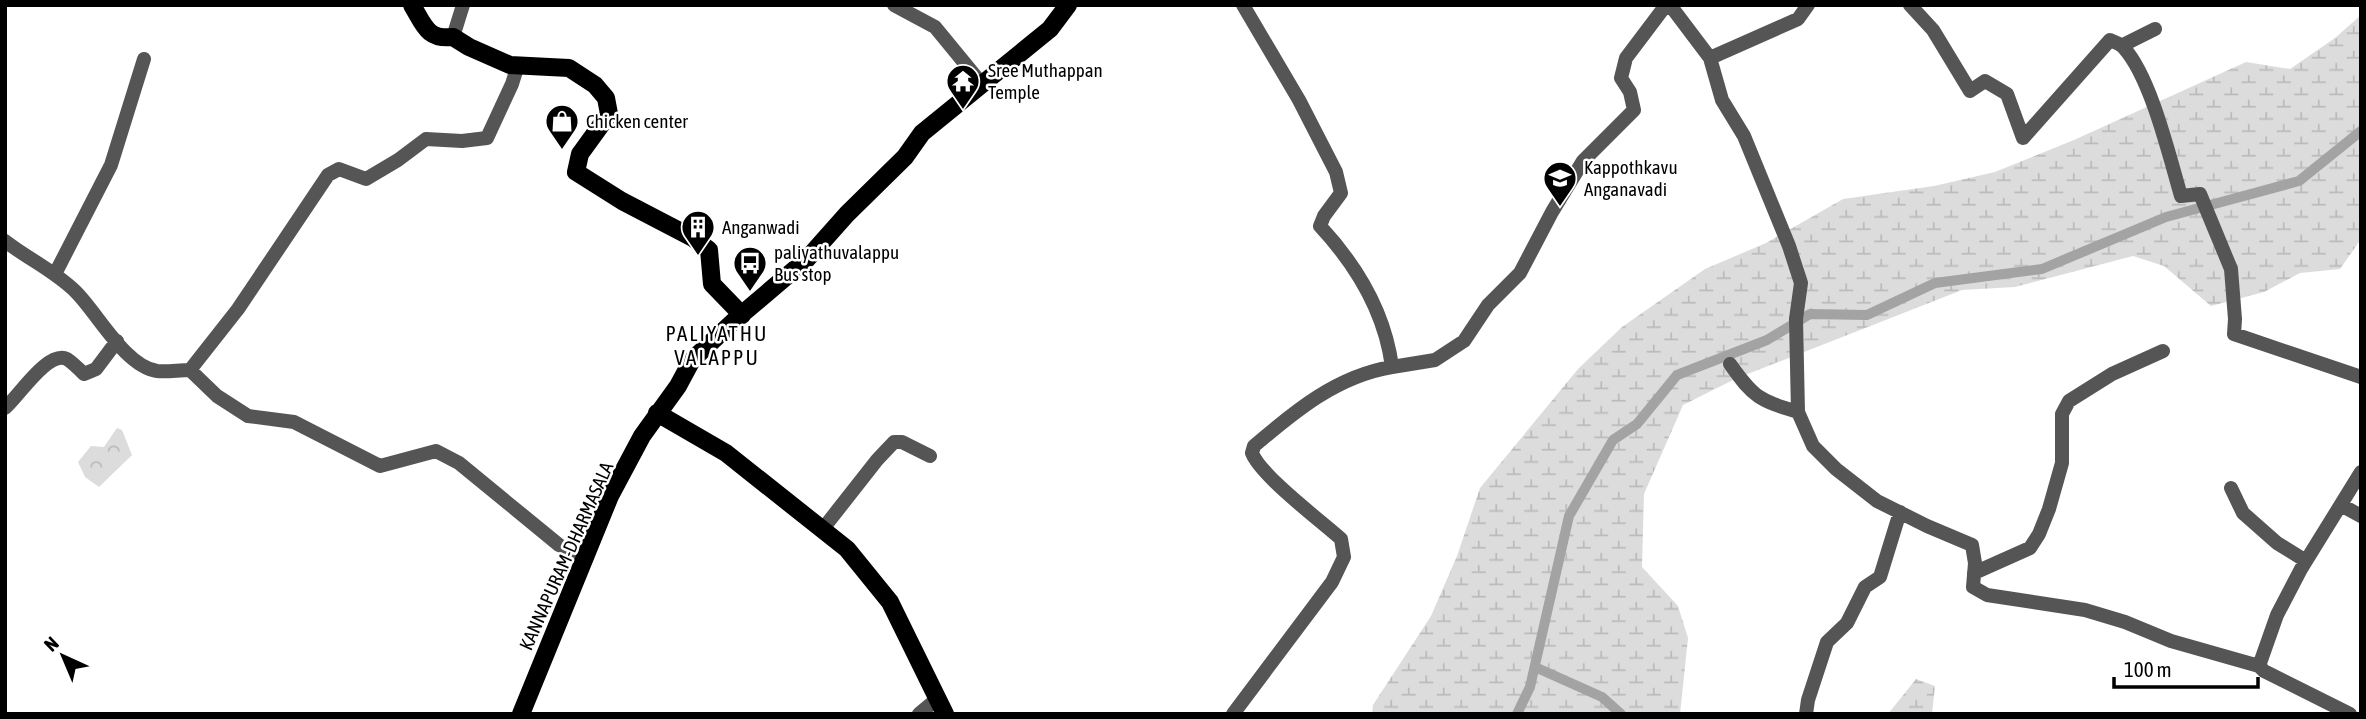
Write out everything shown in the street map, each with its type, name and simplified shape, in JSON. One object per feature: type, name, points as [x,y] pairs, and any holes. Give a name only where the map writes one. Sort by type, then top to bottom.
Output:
[{"type":"main road","points":[[412,5],[433,36],[453,37],[510,65],[569,68],[595,85],[606,98],[609,114],[580,154],[576,172],[621,201],[693,238],[709,250],[712,284],[742,315]]},
{"type":"main road","name":"KANNAPURAM-DHARMASALA","points":[[521,714],[610,496],[657,413],[678,386],[692,360],[807,259],[905,157],[922,133],[1049,29],[1068,5]]},
{"type":"main road","points":[[657,413],[726,453],[808,516],[847,550],[890,602],[941,707]]},
{"type":"street","points":[[453,37],[463,5]]},
{"type":"street","points":[[894,5],[935,27],[981,83]]},
{"type":"street","points":[[1243,5],[1300,100],[1336,172],[1341,193],[1320,226],[1360,275],[1378,313],[1392,367]]},
{"type":"street","points":[[1233,714],[1332,582],[1344,557],[1341,539],[1286,492],[1254,459],[1254,446],[1302,406],[1334,386],[1392,367],[1435,360],[1464,341],[1488,305],[1520,273],[1583,161],[1634,110],[1630,92],[1621,78],[1626,58],[1668,5],[1710,58],[1722,100],[1744,136],[1789,246],[1801,283],[1796,323],[1798,412],[1813,446],[1836,469],[1877,501],[1972,545],[1973,587],[1987,595],[2085,610],[2125,622],[2171,641],[2259,666],[2350,714]]},
{"type":"street","points":[[1710,58],[1798,19],[1808,5]]},
{"type":"street","points":[[1910,5],[1933,30],[1970,91],[1985,81],[2007,94],[2023,138],[2110,40],[2123,45],[2138,67],[2159,121],[2181,196],[2203,203],[2231,269],[2234,334],[2361,377]]},
{"type":"street","points":[[2123,45],[2155,29]]},
{"type":"street","points":[[55,274],[111,165],[144,59]]},
{"type":"street","points":[[5,241],[55,274],[77,293],[125,351],[146,367],[157,371],[190,369],[238,309],[328,176],[339,169],[366,179],[426,139],[462,141],[487,138],[518,65]]},
{"type":"street","points":[[8,401],[54,358],[65,358],[84,374],[96,369],[117,341]]},
{"type":"street","points":[[1974,573],[2030,548],[2039,534],[2062,463],[2062,414],[2069,401],[2112,374],[2162,351]]},
{"type":"street","points":[[1730,364],[1745,385],[1764,402],[1798,412]]},
{"type":"street","points":[[190,369],[217,396],[248,416],[294,422],[380,466],[436,450],[458,463],[559,545],[584,556]]},
{"type":"street","points":[[822,530],[894,442],[902,442],[930,456]]},
{"type":"street","points":[[2259,666],[2277,615],[2306,561],[2360,475]]},
{"type":"street","points":[[2231,488],[2243,513],[2277,543],[2306,561]]},
{"type":"street","points":[[2341,505],[2361,516]]},
{"type":"street","points":[[1806,714],[1827,642],[1847,623],[1865,587],[1880,577],[1900,512]]},
{"type":"street","points":[[919,714],[941,707]]},
{"type":"green space","points":[[2361,15],[2361,239],[2340,269],[2300,273],[2264,292],[2211,306],[2164,266],[2133,256],[2015,287],[1962,290],[1735,379],[1683,405],[1644,494],[1642,567],[1678,606],[1688,638],[1680,714],[1372,714],[1373,705],[1431,616],[1457,556],[1480,488],[1578,369],[1622,327],[1705,269],[1766,243],[1843,199],[1934,186],[1995,172],[2074,140],[2246,62],[2290,69],[2335,38]]},
{"type":"green space","points":[[117,428],[122,430],[132,455],[99,487],[85,477],[78,462],[91,446],[104,447]]},
{"type":"green space","points":[[1916,679],[1935,686],[1932,714],[1888,714]]},
{"type":"waterway","points":[[1517,714],[1530,687],[1569,516],[1613,440],[1637,424],[1677,375],[1767,340],[1810,314],[1867,315],[1935,283],[2042,269],[2166,217],[2299,181],[2361,131]]},
{"type":"waterway","points":[[1535,667],[1602,697],[1621,714]]},
{"type":"place","name":"Sree Muthappan Temple","points":[[963,111]]},
{"type":"place","name":"Chicken center","points":[[562,151]]},
{"type":"place","name":"Kappothkavu Anganavadi","points":[[1560,208]]},
{"type":"place","name":"Anganwadi","points":[[698,257]]},
{"type":"place","name":"paliyathuvalappu Bus stop","points":[[750,293]]},
{"type":"district","name":"PALIYATHU VALAPPU","points":[[717,346]]}]
